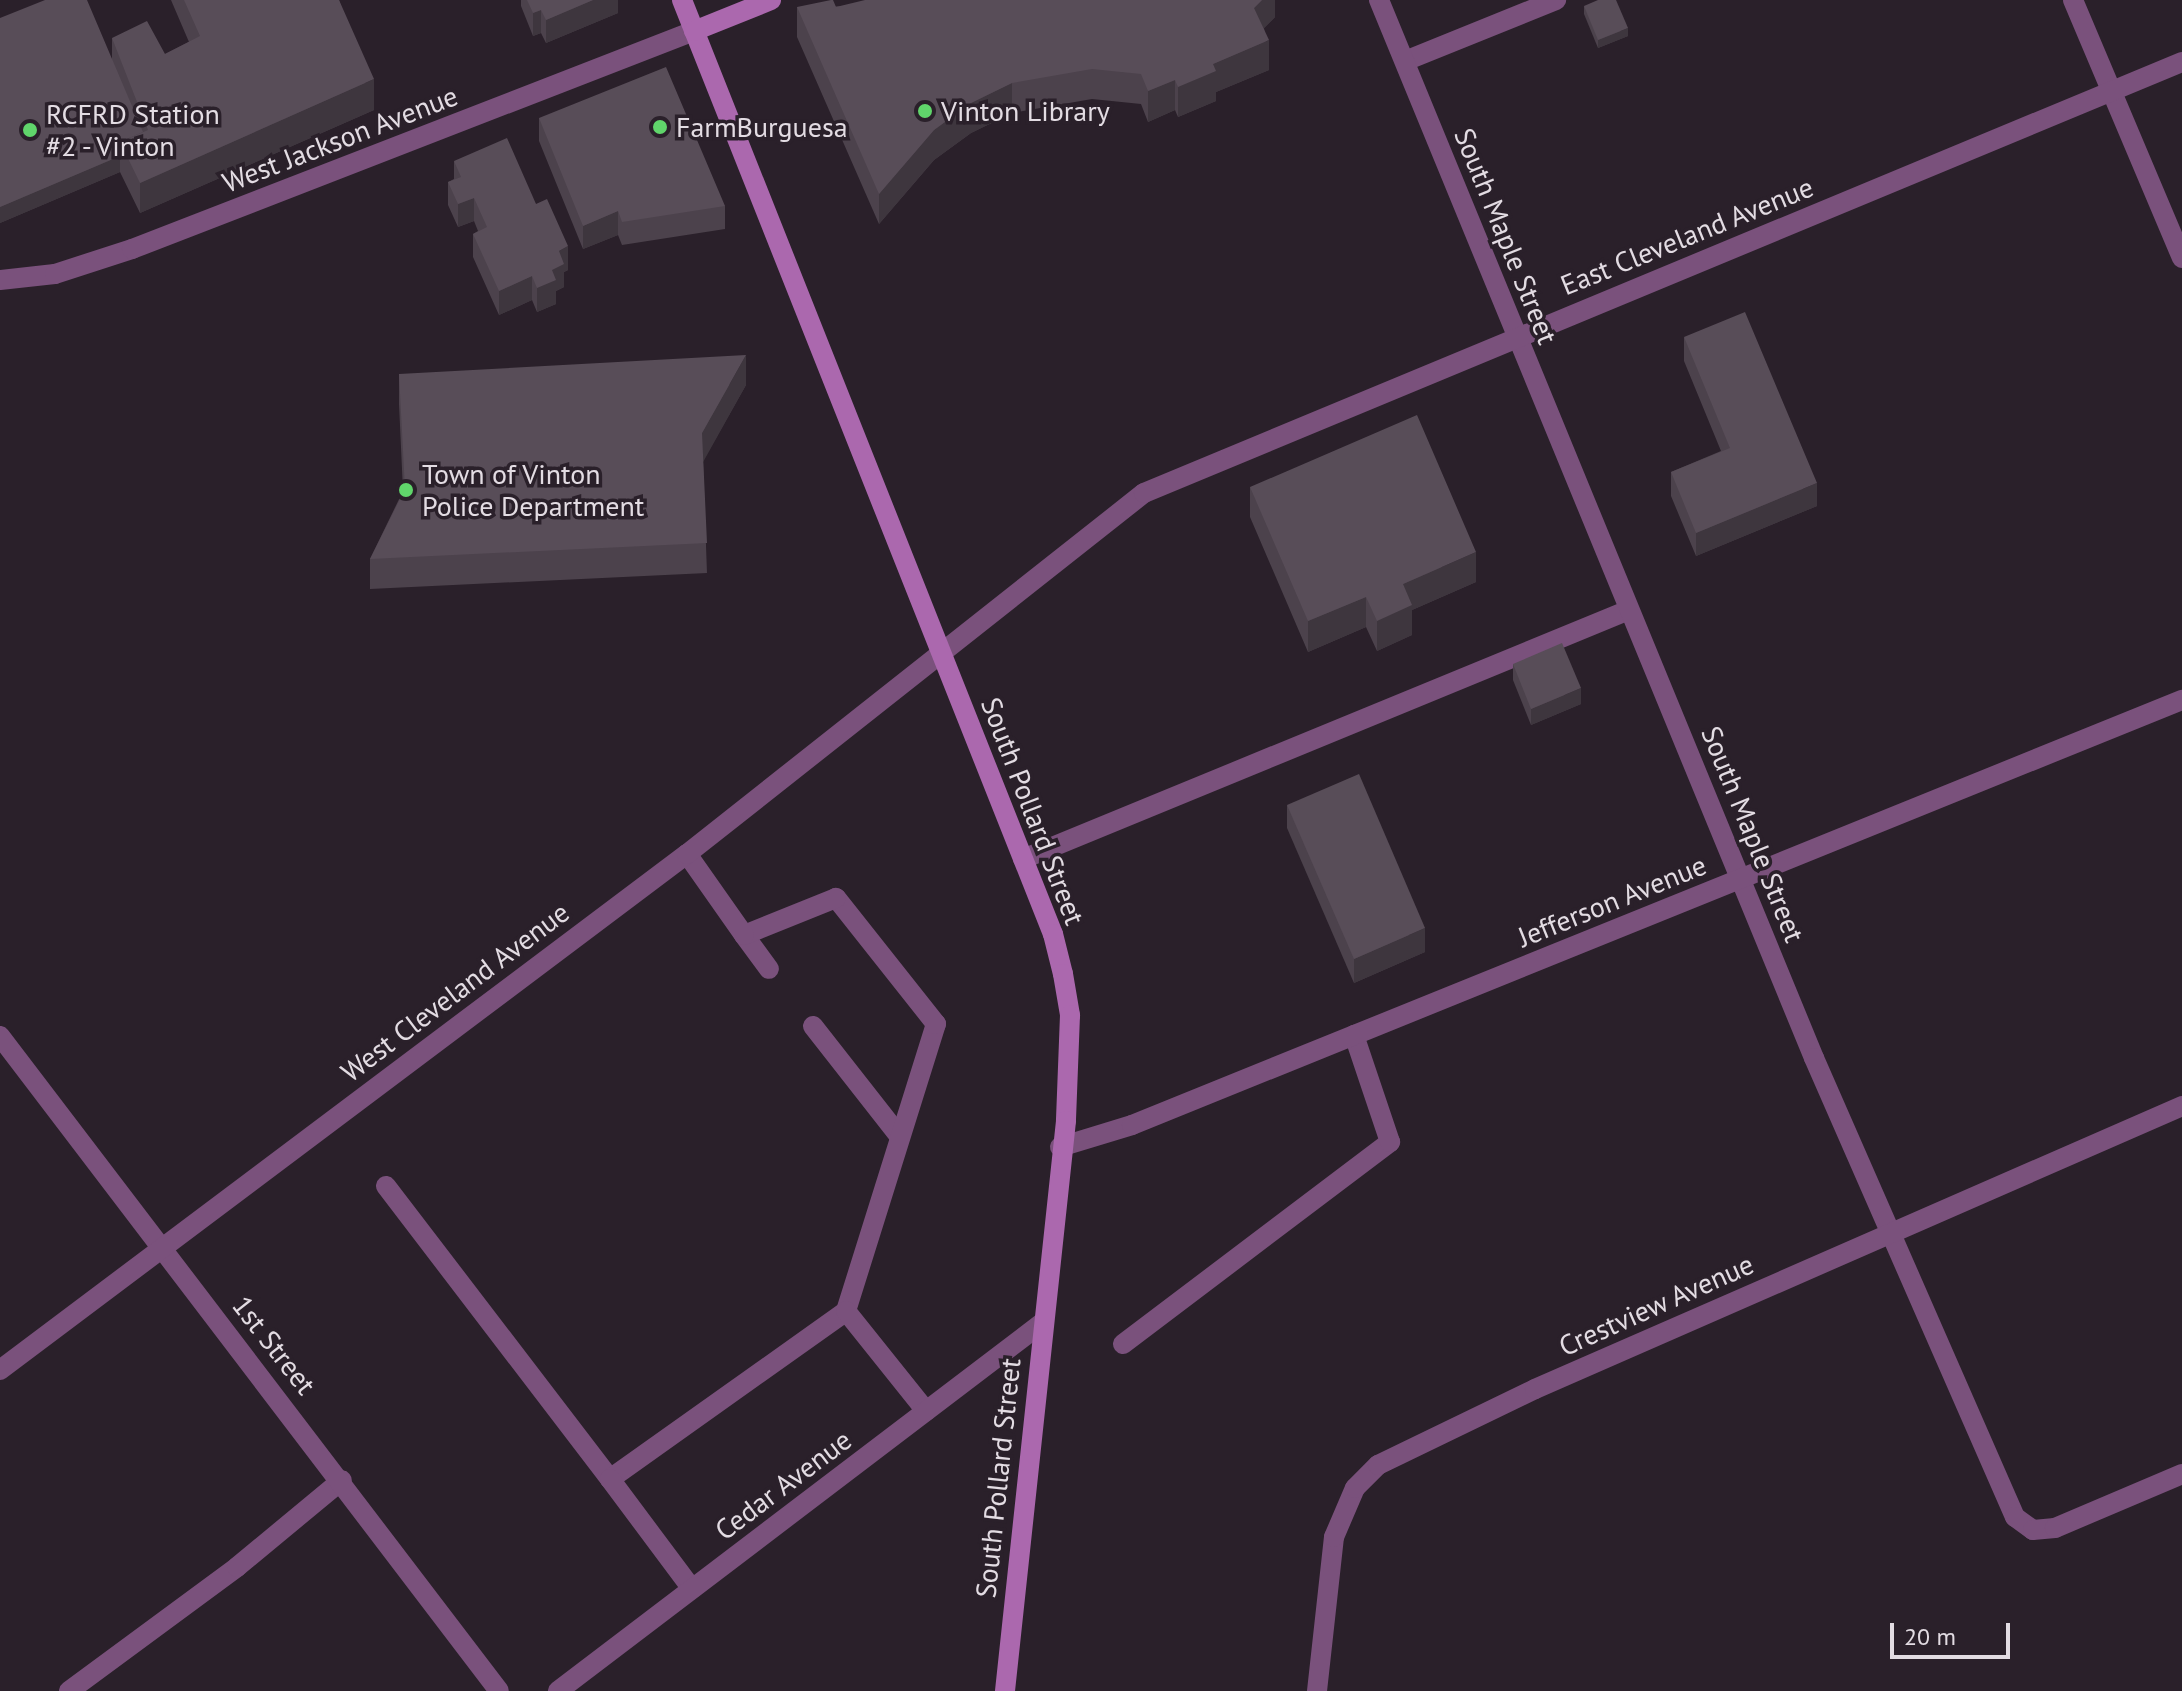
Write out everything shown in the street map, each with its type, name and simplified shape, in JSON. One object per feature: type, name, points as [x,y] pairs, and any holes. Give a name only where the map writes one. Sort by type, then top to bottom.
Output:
[{"type":"main road","name":"South Pollard Street","points":[[682,0],[1053,934],[1070,1015],[1060,1147],[1005,1691]]},
{"type":"main road","points":[[694,31],[771,0]]},
{"type":"street","name":"South Maple Street","points":[[1379,0],[1889,1232],[2015,1517],[2033,1530],[2055,1528],[2182,1474]]},
{"type":"street","points":[[1405,61],[1556,0]]},
{"type":"street","points":[[2073,0],[2182,258]]},
{"type":"street","name":"West Jackson Avenue","points":[[0,280],[55,274],[132,249],[694,31]]},
{"type":"street","name":"East Cleveland Avenue","points":[[940,653],[1144,493],[2182,62]]},
{"type":"street","points":[[1023,859],[1629,610]]},
{"type":"street","name":"West Cleveland Avenue","points":[[0,1370],[687,854],[940,653]]},
{"type":"street","name":"Jefferson Avenue","points":[[1060,1147],[1132,1125],[2182,700]]},
{"type":"street","points":[[687,854],[769,969]]},
{"type":"street","points":[[610,1479],[846,1311],[936,1024],[836,898],[744,935]]},
{"type":"street","points":[[813,1026],[900,1137]]},
{"type":"street","points":[[1123,1344],[1390,1142],[1354,1035]]},
{"type":"street","name":"1st Street","points":[[0,1036],[342,1480],[499,1691]]},
{"type":"street","name":"Crestview Avenue","points":[[1317,1691],[1337,1524],[1355,1488],[1378,1465],[1889,1232],[2182,1106]]},
{"type":"street","points":[[386,1186],[692,1589]]},
{"type":"street","points":[[846,1311],[926,1411]]},
{"type":"street","name":"Cedar Avenue","points":[[558,1691],[1042,1323]]},
{"type":"street","points":[[69,1691],[237,1567],[342,1480]]},
{"type":"building","points":[[45,0],[87,0],[143,132],[120,142],[120,156],[0,207],[0,18]]},
{"type":"building","points":[[184,0],[339,0],[374,79],[140,183],[120,142],[148,130],[112,38],[147,21],[165,54],[200,36]]},
{"type":"building","points":[[527,0],[593,0],[546,20],[541,10],[533,13]]},
{"type":"building","name":"Vinton Library","points":[[833,0],[836,7],[865,0],[1262,0],[1254,8],[1269,40],[1213,64],[1216,71],[1178,87],[1175,80],[1148,91],[1141,74],[1092,69],[1012,83],[971,103],[934,130],[879,194],[797,7]]},
{"type":"building","points":[[1598,0],[1616,0],[1628,28],[1598,40],[1584,6]]},
{"type":"building","points":[[666,67],[725,206],[622,222],[618,211],[583,226],[539,118]]},
{"type":"building","points":[[507,138],[536,204],[547,199],[568,246],[559,251],[564,264],[552,270],[556,280],[537,288],[532,276],[499,291],[473,234],[487,227],[474,198],[458,204],[448,182],[461,177],[454,161]]},
{"type":"building","points":[[1745,312],[1817,483],[1696,533],[1671,472],[1730,448],[1684,337]]},
{"type":"building","points":[[746,355],[702,433],[707,543],[370,559],[405,489],[399,374]]},
{"type":"building","points":[[1417,415],[1476,552],[1403,584],[1412,605],[1377,621],[1366,597],[1308,621],[1250,487]]},
{"type":"building","points":[[1562,643],[1581,688],[1531,709],[1513,664]]},
{"type":"building","points":[[1359,774],[1425,928],[1354,959],[1287,805]]},
{"type":"place","name":"Vinton Library","points":[[925,111]]},
{"type":"place","name":"FarmBurguesa","points":[[660,127]]},
{"type":"place","name":"RCFRD Station #2 - Vinton","points":[[30,130]]},
{"type":"place","name":"Town of Vinton Police Department","points":[[406,490]]}]
